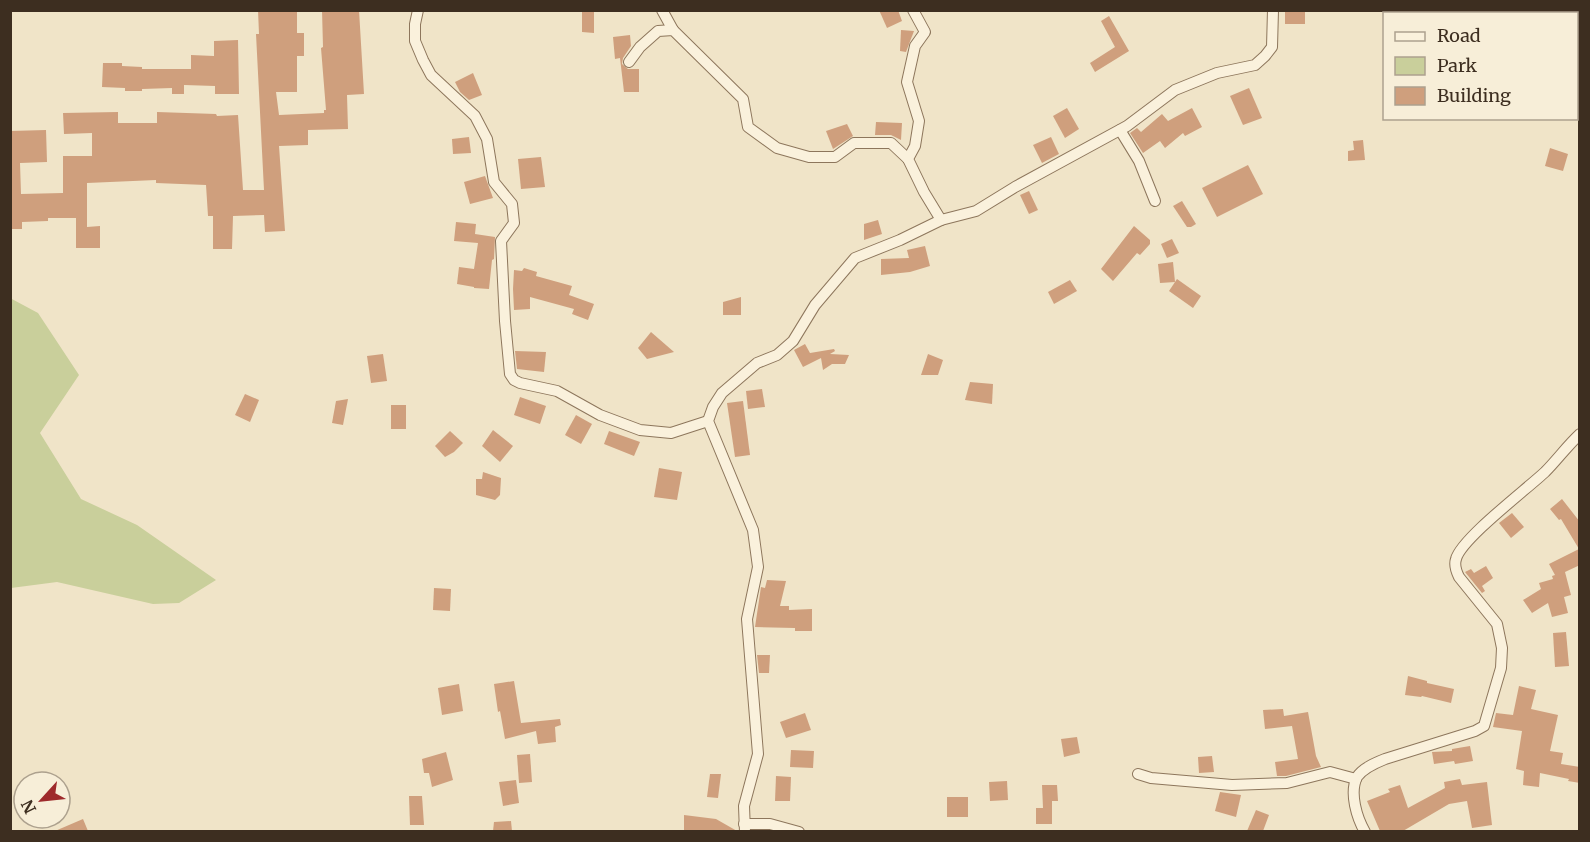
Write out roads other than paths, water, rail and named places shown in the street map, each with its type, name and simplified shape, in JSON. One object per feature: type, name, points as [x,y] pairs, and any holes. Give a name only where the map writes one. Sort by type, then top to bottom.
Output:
[{"type":"street","points":[[418,10],[415,42],[423,60],[431,75],[475,116],[487,139],[494,182],[512,204],[514,223],[501,241],[510,374],[520,383],[557,391],[600,415],[640,430],[671,433],[708,420]]},
{"type":"street","points":[[662,10],[673,30],[743,99],[748,127],[777,148],[809,157],[835,157],[854,143],[891,143],[908,159],[941,220]]},
{"type":"street","points":[[908,159],[915,146],[919,121],[907,82],[915,46],[926,32],[913,10]]},
{"type":"street","points":[[799,831],[770,824],[745,828],[744,806],[758,754],[747,619],[758,567],[753,530],[708,420],[713,407],[722,393],[757,363],[777,355],[793,341],[815,305],[855,258],[941,220],[976,211],[1120,130],[1175,90],[1217,73],[1255,65],[1272,47],[1273,10]]},
{"type":"street","points":[[629,62],[640,47],[658,31],[673,30]]},
{"type":"street","points":[[1120,130],[1139,161],[1155,201]]},
{"type":"street","points":[[1365,831],[1356,817],[1354,801],[1356,778],[1372,764],[1475,731],[1484,726],[1501,668],[1502,648],[1497,624],[1459,577],[1455,569],[1456,558],[1465,542],[1555,462],[1580,434]]},
{"type":"street","points":[[1138,774],[1151,778],[1232,785],[1287,783],[1330,772],[1356,778]]}]
